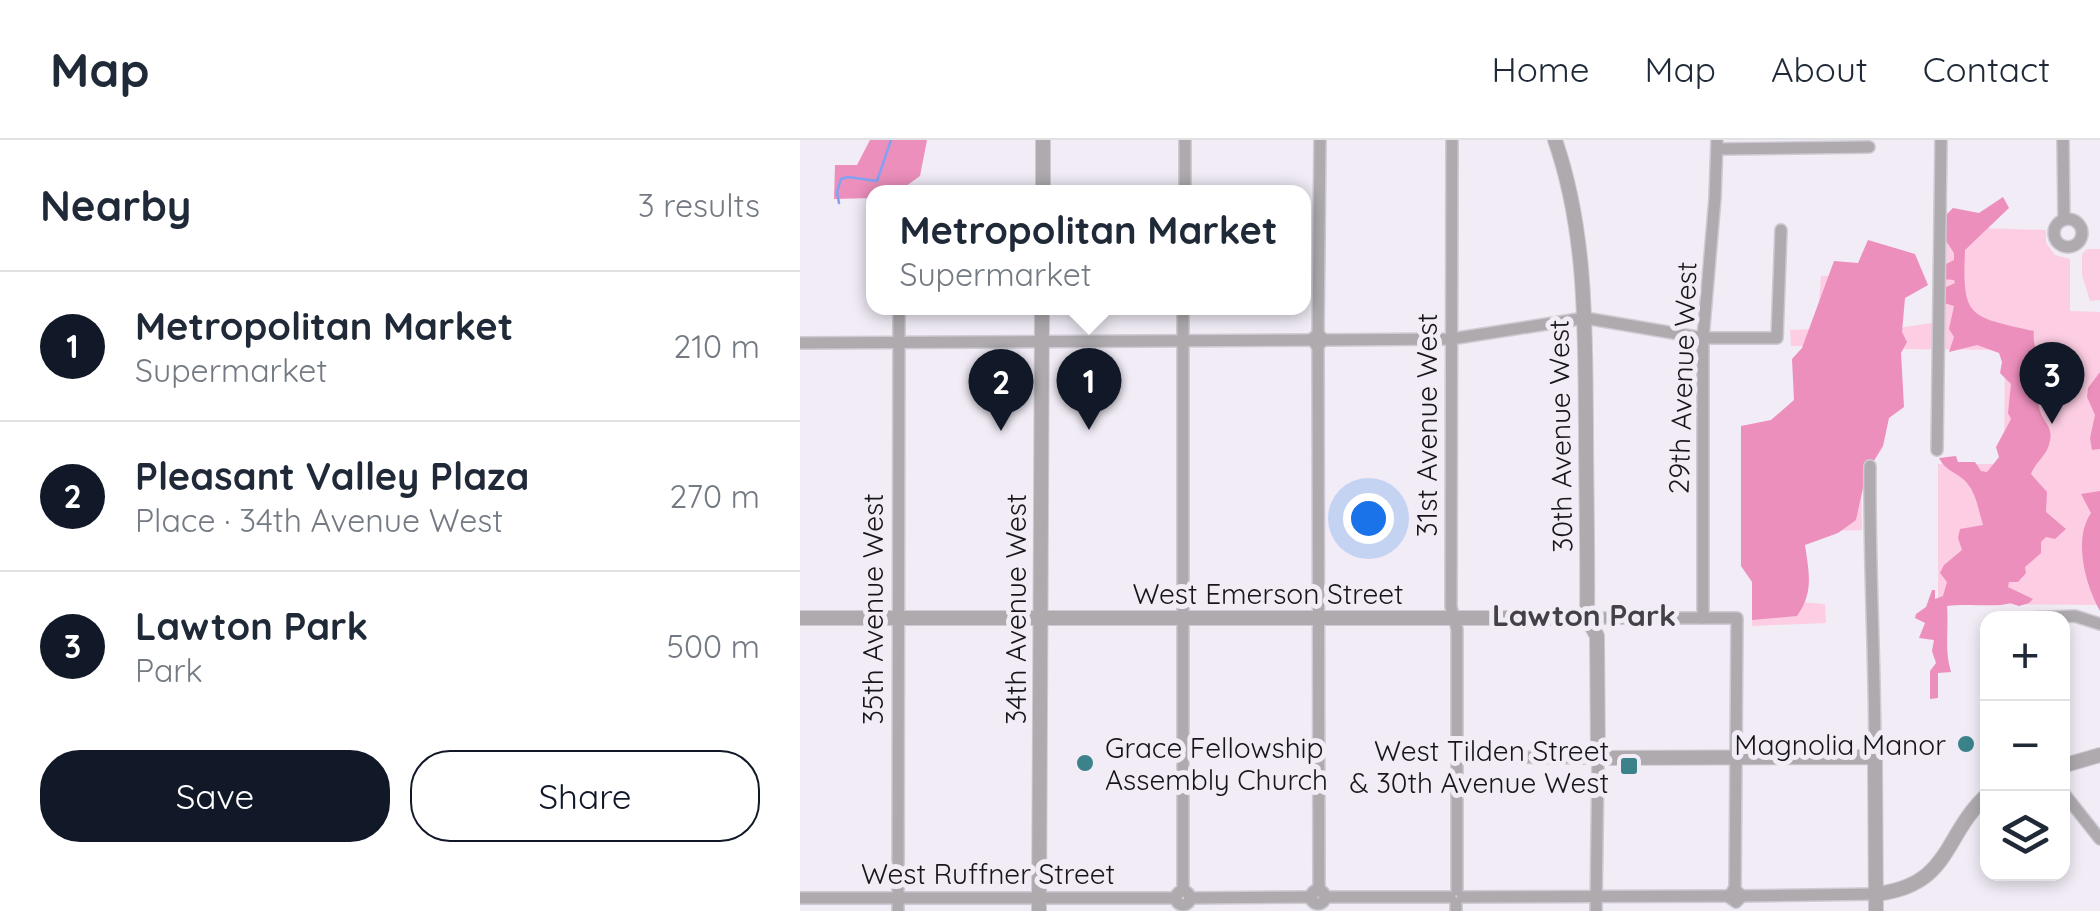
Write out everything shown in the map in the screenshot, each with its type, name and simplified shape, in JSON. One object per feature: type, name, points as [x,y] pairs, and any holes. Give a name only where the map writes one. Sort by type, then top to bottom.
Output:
[{"type":"street","points":[[1043,140],[1043,185]]},
{"type":"street","points":[[1185,185],[1186,140]]},
{"type":"street","points":[[1319,900],[1320,140]]},
{"type":"street","name":"31st Avenue West","points":[[1452,140],[1451,607],[1457,628],[1456,900]]},
{"type":"street","name":"30th Avenue West","points":[[1555,140],[1568,178],[1580,250],[1585,318],[1586,618],[1597,636],[1596,911]]},
{"type":"street","points":[[1938,450],[1941,140]]},
{"type":"street","points":[[2063,140],[2064,220]]},
{"type":"street","points":[[1717,145],[1869,147]]},
{"type":"street","name":"29th Avenue West","points":[[1703,618],[1703,338],[1717,145]]},
{"type":"street","points":[[800,343],[1451,339],[1585,318],[1703,338],[1777,338],[1782,230]]},
{"type":"street","name":"35th Avenue West","points":[[898,905],[899,315]]},
{"type":"street","name":"34th Avenue West","points":[[1039,904],[1042,315]]},
{"type":"street","points":[[1183,901],[1184,315]]},
{"type":"street","points":[[1870,466],[1876,911]]},
{"type":"street","points":[[2070,616],[2100,624]]},
{"type":"street","name":"West Emerson Street","points":[[800,618],[1737,618],[1736,758]]},
{"type":"street","points":[[2070,764],[2100,755]]},
{"type":"street","points":[[1508,757],[1875,757]]},
{"type":"street","points":[[1736,758],[1736,899]]},
{"type":"street","points":[[2070,801],[2100,839]]},
{"type":"street","points":[[1876,894],[1896,892],[1926,878],[1980,802]]},
{"type":"street","name":"West Ruffner Street","points":[[800,898],[898,905],[1596,896],[1736,899],[1876,894]]},
{"type":"shaded area","points":[[870,140],[927,140],[920,176],[908,185],[866,185],[866,198],[834,199],[835,165],[857,165]]},
{"type":"shaded area","points":[[2003,197],[2009,208],[1965,250],[1965,290],[1974,311],[1983,317],[2034,331],[2039,406],[2051,436],[2031,474],[2047,492],[2046,512],[2066,529],[2055,539],[2046,537],[2041,542],[2041,553],[2025,567],[2026,573],[2018,582],[2009,582],[2008,587],[2033,599],[2029,603],[1947,606],[1951,672],[1938,673],[1938,698],[1930,699],[1930,671],[1936,663],[1934,640],[1919,638],[1925,623],[1915,618],[1916,614],[1926,607],[1932,590],[1935,599],[1943,596],[1947,582],[1940,573],[1962,550],[1960,529],[1983,525],[1971,489],[1939,458],[1956,456],[1958,462],[1975,462],[1981,471],[1987,472],[1999,457],[1996,447],[2011,419],[2011,384],[2000,373],[1999,353],[1977,345],[1949,352],[1954,337],[1949,329],[1954,306],[1944,303],[1944,288],[1955,283],[1942,279],[1944,265],[1954,260],[1954,253],[1946,241],[1944,217],[1953,208],[1979,213]]},
{"type":"shaded area","name":"Lawton Park","points":[[1947,227],[2046,230],[2046,243],[2055,255],[2070,259],[2070,311],[2100,312],[2100,605],[1938,604],[1938,464],[2004,464],[2005,350],[1898,349],[1861,454],[1862,530],[1799,532],[1801,602],[1825,604],[1826,623],[1752,626],[1754,530],[1803,402],[1805,346],[1791,346],[1790,330],[1817,329],[1821,276],[1891,275],[1898,328],[1945,321]]},
{"type":"shaded area","points":[[1868,240],[1915,254],[1928,285],[1905,298],[1902,332],[1907,342],[1901,353],[1904,407],[1889,418],[1883,446],[1866,474],[1856,520],[1838,533],[1805,545],[1808,590],[1797,616],[1752,620],[1752,582],[1741,566],[1741,426],[1771,420],[1794,400],[1792,359],[1802,348],[1834,261],[1858,263]]},
{"type":"shaded area","points":[[2087,249],[2100,249],[2100,300],[2090,301],[2082,275],[2082,254]]},
{"type":"shaded area","points":[[2100,372],[2100,449],[2092,450],[2090,438],[2095,415],[2087,397],[2088,388]]},
{"type":"shaded area","points":[[2100,491],[2100,611],[2083,562],[2083,535],[2091,513],[2081,494]]},
{"type":"waterway","points":[[839,203],[841,179],[877,181],[891,140]]},
{"type":"place","name":"Lawton Park","points":[[2052,424]]},
{"type":"place","name":"Metropolitan Market","points":[[1089,430]]},
{"type":"place","name":"Pleasant Valley Plaza","points":[[1001,431]]},
{"type":"place","name":"Magnolia Manor","points":[[1966,744]]},
{"type":"place","name":"Grace Fellowship Assembly Church","points":[[1085,763]]},
{"type":"place","name":"West Tilden Street & 30th Avenue West","points":[[1629,766]]},
{"type":"district","name":"Lawton Park","points":[[1584,615]]}]
